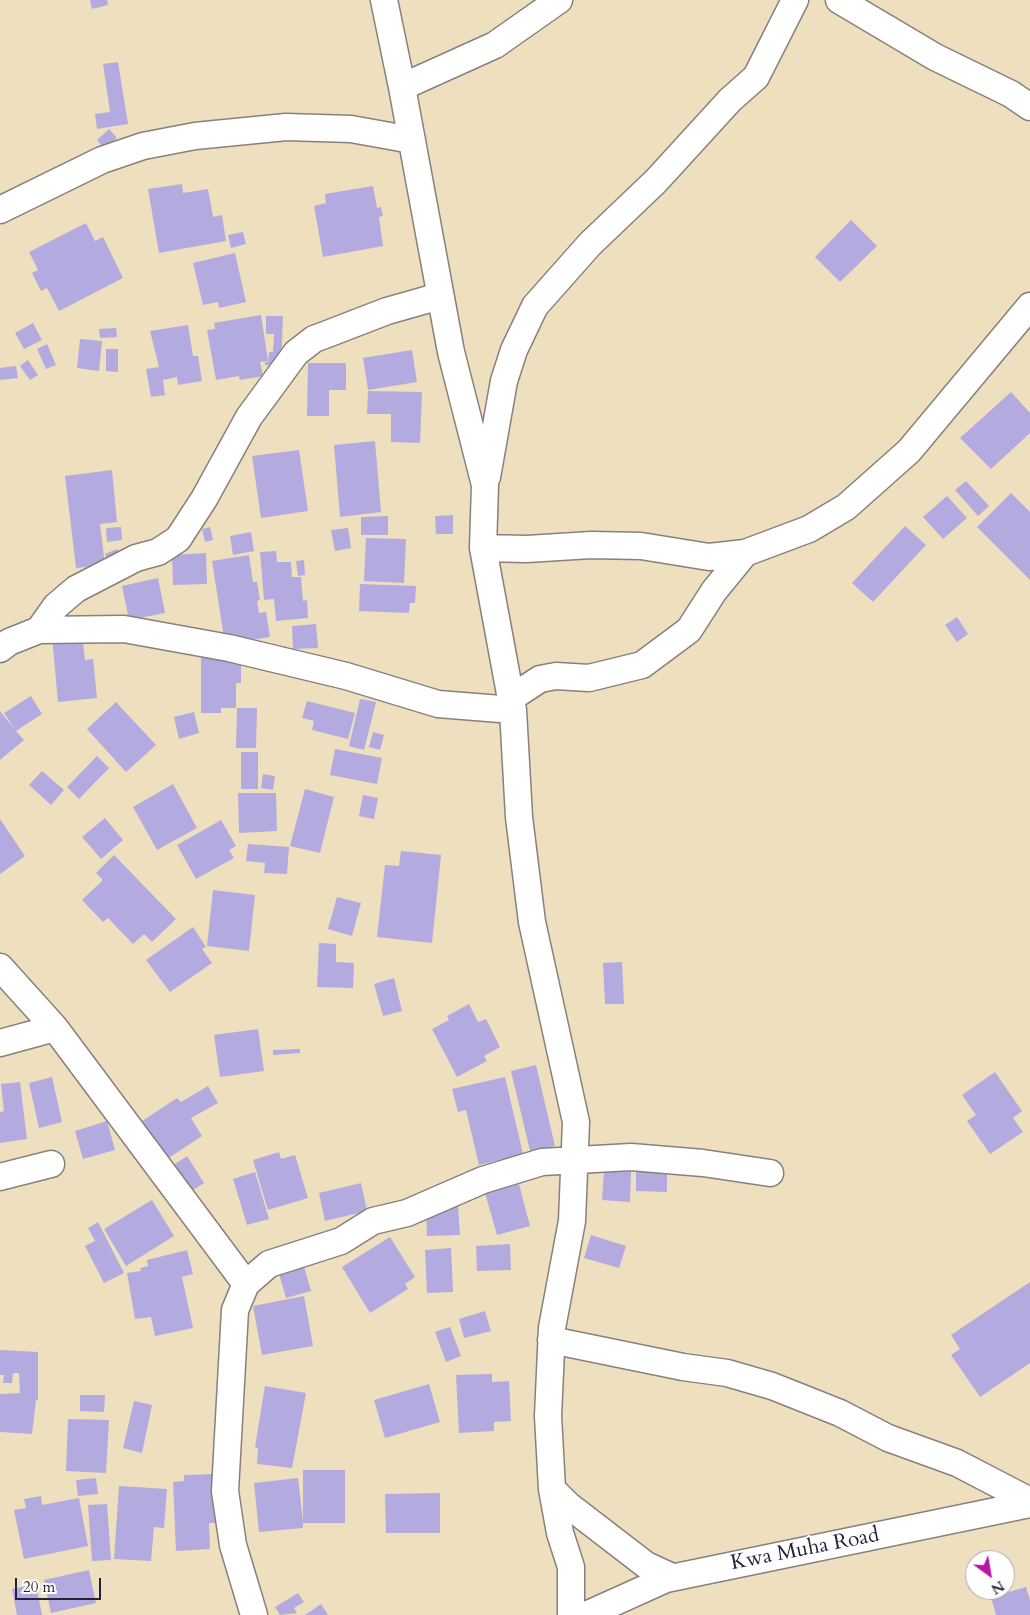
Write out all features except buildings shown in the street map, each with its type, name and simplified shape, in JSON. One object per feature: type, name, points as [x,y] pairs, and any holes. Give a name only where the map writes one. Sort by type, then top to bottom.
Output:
[{"type":"street","points":[[384,0],[451,352],[486,485]]},
{"type":"street","points":[[402,87],[495,45],[559,0]]},
{"type":"street","points":[[572,1615],[571,1567],[560,1533],[552,1489],[548,1416],[551,1340],[572,1221],[576,1122],[532,922],[519,817],[512,704],[483,548],[486,485],[504,381],[514,350],[535,306],[590,244],[656,181],[730,100],[756,76],[795,0]]},
{"type":"street","points":[[839,0],[935,57],[1011,94],[1030,107]]},
{"type":"street","points":[[0,210],[102,160],[143,146],[194,136],[286,127],[351,129],[412,140]]},
{"type":"street","points":[[39,630],[56,606],[76,589],[136,558],[158,552],[178,539],[204,499],[249,417],[296,353],[314,339],[330,332],[387,311],[440,296]]},
{"type":"street","points":[[483,548],[527,549],[601,545],[641,546],[709,558],[745,553],[809,529],[846,507],[909,451],[1030,306]]},
{"type":"street","points":[[0,649],[9,642],[39,630],[124,629],[229,648],[346,676],[438,704],[512,704],[540,679],[556,676],[589,678],[642,665],[689,630],[714,591],[745,553]]},
{"type":"street","points":[[0,967],[55,1028],[246,1284]]},
{"type":"street","points":[[0,1043],[55,1028]]},
{"type":"street","points":[[254,1615],[233,1545],[225,1490],[235,1310],[246,1284],[269,1264],[340,1241],[373,1221],[407,1213],[483,1180],[542,1162],[631,1157],[703,1163],[770,1174]]},
{"type":"street","points":[[0,1177],[51,1164]]},
{"type":"street","points":[[551,1340],[683,1367],[727,1373],[772,1386],[840,1413],[888,1438],[957,1462],[1030,1503]]},
{"type":"street","points":[[552,1489],[568,1505],[646,1565],[672,1577]]},
{"type":"street","name":"Kwa Muha Road","points":[[586,1615],[672,1577],[1030,1503]]}]
